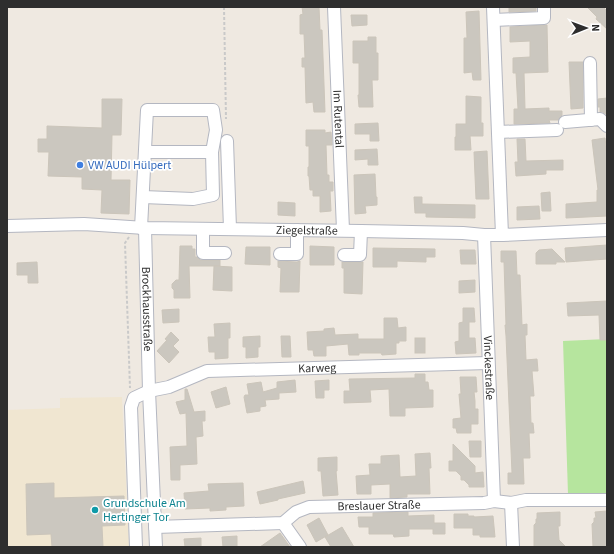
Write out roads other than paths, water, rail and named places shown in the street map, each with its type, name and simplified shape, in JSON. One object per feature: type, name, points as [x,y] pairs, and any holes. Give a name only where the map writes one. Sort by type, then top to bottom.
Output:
[{"type":"street","name":"Im Rutental","points":[[334,7],[343,230]]},
{"type":"street","points":[[493,7],[502,235]]},
{"type":"street","points":[[494,20],[544,18],[544,7]]},
{"type":"street","points":[[590,63],[591,120]]},
{"type":"street","name":"Brockhausstraße","points":[[156,547],[140,228],[147,110],[213,110],[216,130],[212,152]]},
{"type":"street","points":[[498,132],[561,126],[600,119],[607,126]]},
{"type":"street","points":[[227,141],[230,229]]},
{"type":"street","points":[[143,197],[193,199],[213,195],[212,152],[145,152]]},
{"type":"street","name":"Ziegelstraße","points":[[7,226],[84,224],[140,228],[361,230],[484,235],[607,230]]},
{"type":"street","points":[[203,229],[203,253],[225,253]]},
{"type":"street","points":[[280,254],[297,254],[297,230]]},
{"type":"street","points":[[344,254],[360,255],[361,230]]},
{"type":"street","name":"Vinckestraße","points":[[484,235],[494,501]]},
{"type":"street","name":"Karweg","points":[[149,391],[169,387],[207,371],[488,363]]},
{"type":"street","points":[[136,547],[131,407],[134,398],[149,391]]},
{"type":"street","name":"Breslauer Straße","points":[[283,522],[296,512],[309,507],[484,503],[494,501],[511,503],[526,500],[607,500]]},
{"type":"street","points":[[511,503],[513,547]]},
{"type":"street","points":[[155,527],[283,522],[300,547]]},
{"type":"place","name":"VW AUDI Hülpert","points":[[80,165]]},
{"type":"place","name":"Grundschule Am Hertinger Tor","points":[[95,510]]}]
